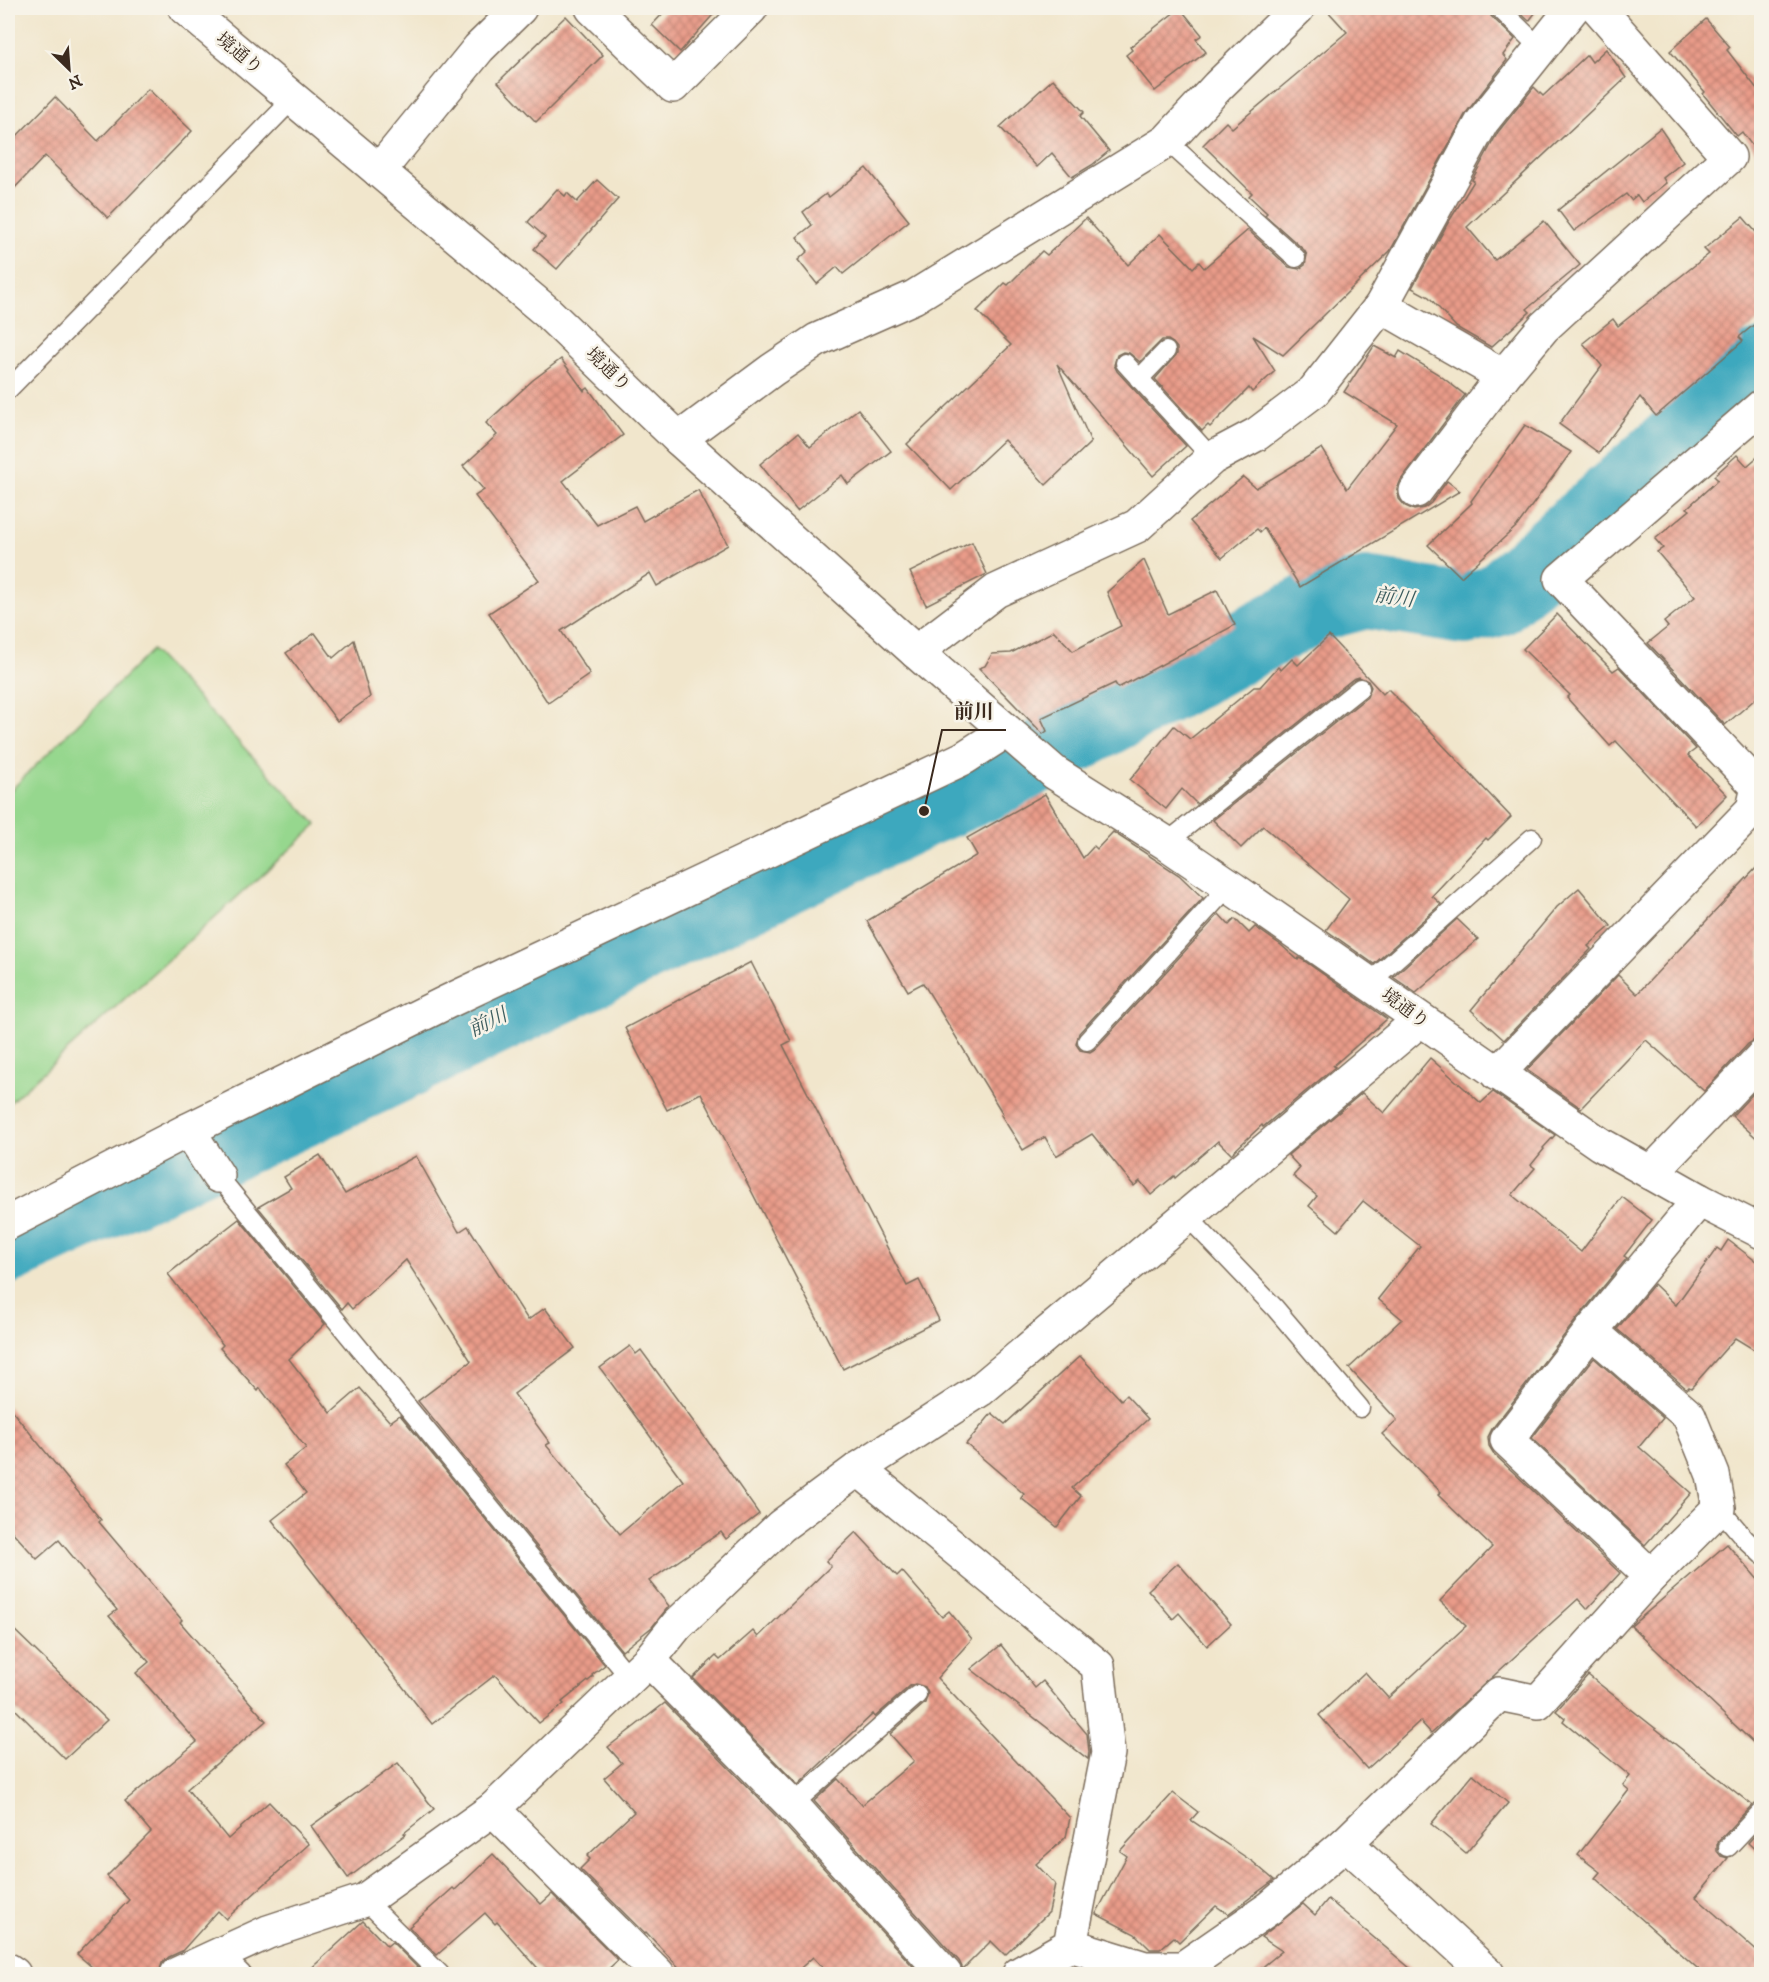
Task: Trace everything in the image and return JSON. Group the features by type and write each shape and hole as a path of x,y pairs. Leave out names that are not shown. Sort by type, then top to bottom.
{"street":[{"name":"境通り","path":"185,8 547,312 679,439 916,652 1056,773 1166,843 1600,1144 1761,1232"},
{"path":"379,171 479,48 520,8"},
{"path":"591,8 673,86 751,8"},
{"path":"679,439 772,370 817,340 914,297 1167,141 1218,86 1298,8"},
{"path":"916,652 996,591 1137,526 1212,458 1257,434 1314,391 1381,306 1482,122 1573,8"},
{"path":"1416,491 1503,376 1544,327 1729,157 1598,8"},
{"path":"1381,306 1503,376"},
{"path":"1497,1074 1758,800 1561,579 1761,406"},
{"path":"8,1223 447,1002 964,758 1014,737"},
{"path":"177,1974 232,1964 268,1932 365,1900 493,1809 639,1669 677,1625 781,1526 858,1469 980,1390 1420,1020"},
{"path":"1652,1173 1761,1057"},
{"path":"189,1131 218,1176"},
{"path":"1651,1576 1507,1440 1591,1331 1699,1200"},
{"path":"1019,1974 1070,1945 1148,1971 1183,1968 1271,1907 1347,1843 1499,1694 1538,1702 1651,1576 1719,1508 1713,1475 1689,1416 1591,1331"},
{"path":"858,1469 1098,1666 1108,1753 1070,1945"},
{"path":"639,1669 792,1805 945,1974"},
{"path":"493,1809 658,1974"},
{"path":"1347,1843 1488,1974"},
{"path":"8,1970 14,1974"}],"lane":[{"path":"1499,8 1540,48"},
{"path":"8,390 293,99"},
{"path":"1167,141 1296,258"},
{"path":"1139,379 1166,351"},
{"path":"1125,363 1212,458"},
{"path":"1166,843 1360,688"},
{"path":"1368,983 1532,838"},
{"path":"1087,1041 1229,886"},
{"path":"218,1176 639,1669"},
{"path":"1186,1215 1275,1308 1360,1408"},
{"path":"1719,1508 1761,1555"},
{"path":"792,1805 917,1695"},
{"path":"1728,1847 1761,1811"},
{"path":"365,1900 440,1974"}],"green space":[{"path":"152,650 317,825 8,1104 8,793"}],"building":[{"path":"668,8 719,8 680,52 652,25"},
{"path":"1180,8 1202,35 1196,39 1206,52 1155,91 1126,55 1132,50 1130,47"},
{"path":"1325,8 1488,8 1491,16 1515,39 1503,55 1507,60 1466,113 1390,251 1283,355 1253,336 1275,371 1252,392 1249,388 1210,427 1208,425 1202,431 1155,379 1177,354 1177,348 1173,343 1162,340 1140,362 1129,353 1123,352 1117,355 1114,365 1117,371 1186,446 1153,476 1057,364 1091,442 1046,485 1004,440 951,490 907,444 1011,345 977,311 1005,283 1008,285 1042,251 1047,255 1086,218 1128,265 1160,234 1193,268 1199,262 1204,268 1248,230 1289,267 1299,269 1305,265 1307,255 1304,250 1265,215 1267,213 1249,196 1252,193 1203,145 1226,122 1232,128 1347,32"},
{"path":"1515,8 1539,8 1529,21"},
{"path":"566,16 603,55 536,122 498,82"},
{"path":"1706,19 1730,47 1727,50 1761,94 1761,158 1742,132 1737,136 1703,94 1705,92 1670,51"},
{"path":"1606,49 1626,78 1467,227 1495,260 1544,221 1580,265 1527,309 1530,312 1491,347 1456,327 1429,297 1412,288 1474,181 1472,180 1498,132 1534,87 1543,96 1587,55 1592,62"},
{"path":"1053,79 1084,112 1080,116 1109,151 1072,177 1052,153 1037,167 1000,127"},
{"path":"148,89 192,131 108,218 45,156 8,195 8,145 55,97 98,141"},
{"path":"1660,128 1683,162 1663,178 1666,183 1642,202 1637,195 1631,200 1626,194 1574,231 1558,210"},
{"path":"866,168 909,221 843,274 837,267 817,284 798,260 808,251 797,237 812,225 803,212 826,194 829,197"},
{"path":"597,180 618,199 557,269 534,249 545,237 528,222 557,189 565,196 567,193 577,202"},
{"path":"1743,217 1761,238 1761,319 1739,337 1743,341 1656,416 1640,397 1599,453 1559,424 1602,366 1583,343 1613,319 1618,326 1709,254 1704,249"},
{"path":"1374,346 1396,358 1400,351 1438,374 1465,395 1401,480 1397,489 1399,499 1405,506 1414,510 1424,508 1431,503 1447,481 1460,491 1300,587 1264,528 1260,532 1257,529 1222,558 1190,521 1243,477 1256,488 1322,448 1347,489 1397,424 1344,392"},
{"path":"561,359 584,391 588,388 623,435 563,481 597,525 635,506 643,521 698,490 728,545 657,586 650,573 561,631 590,674 548,703 489,613 539,580 475,496 484,490 463,466 497,435 486,423 533,380"},
{"path":"858,409 891,451 848,484 842,475 797,511 760,464 798,433 810,447"},
{"path":"1525,425 1571,452 1517,526 1461,577 1428,545 1472,503 1471,501"},
{"path":"1761,454 1761,694 1725,725 1648,643 1668,627 1664,622 1695,597 1657,552 1663,548 1655,539 1690,510 1687,508 1718,480 1714,476 1737,455 1747,466"},
{"path":"972,542 987,574 926,605 910,572"},
{"path":"1144,560 1168,614 1217,590 1235,625 1118,688 1115,683 1041,718 1047,731 1043,734 979,668 985,666 992,654 1011,653 1054,631 1073,651 1121,626 1107,592"},
{"path":"1557,614 1613,671 1619,667 1696,749 1688,755 1727,795 1696,826 1616,741 1610,746 1567,698 1570,695 1523,649"},
{"path":"315,633 333,658 354,640 370,697 337,721 286,653"},
{"path":"1329,636 1383,694 1388,689 1511,817 1488,840 1486,838 1432,896 1441,904 1374,964 1326,930 1349,899 1263,826 1241,848 1213,820 1367,697 1371,687 1368,681 1359,677 1353,679 1197,804 1182,789 1166,809 1130,780 1174,726 1190,739 1254,687 1260,687 1278,667 1281,670 1292,659 1298,665"},
{"path":"1045,794 1083,858 1094,846 1097,849 1113,832 1179,875 1203,898 1079,1033 1076,1044 1080,1050 1090,1052 1095,1049 1219,914 1229,925 1235,919 1249,933 1255,927 1298,960 1299,958 1303,960 1387,1019 1333,1066 1335,1067 1263,1127 1262,1125 1231,1154 1218,1141 1175,1178 1174,1176 1151,1195 1140,1181 1134,1186 1092,1134 1056,1156 1045,1137 1023,1150 923,983 908,991 867,921 977,855 967,838"},
{"path":"1761,863 1761,1039 1748,1044 1704,1091 1646,1040 1581,1108 1527,1070 1618,975 1637,994"},
{"path":"1579,888 1611,926 1588,946 1591,949 1504,1040 1471,1010 1557,907"},
{"path":"1457,919 1478,939 1416,993 1393,977"},
{"path":"751,962 791,1041 783,1045 907,1286 919,1280 939,1320 843,1369 701,1093 667,1110 625,1028"},
{"path":"1430,1058 1481,1103 1493,1092 1555,1135 1531,1165 1535,1168 1512,1195 1581,1252 1622,1197 1652,1220 1624,1256 1627,1258 1576,1320 1488,1437 1489,1446 1494,1454 1620,1573 1587,1609 1578,1599 1431,1733 1420,1721 1367,1769 1319,1715 1365,1672 1388,1698 1466,1626 1440,1601 1492,1547 1438,1495 1441,1492 1382,1434 1397,1420 1349,1368 1402,1319 1378,1299 1420,1246 1363,1201 1338,1231 1309,1206 1317,1196 1293,1176 1300,1168 1288,1155 1362,1093 1384,1113"},
{"path":"1761,1085 1761,1142 1732,1116"},
{"path":"320,1155 345,1194 416,1156 459,1232 468,1226 528,1320 545,1308 575,1348 514,1394 550,1443 546,1445 620,1534 683,1481 600,1368 630,1346 636,1354 641,1350 759,1514 726,1539 721,1532 649,1581 669,1606 652,1627 622,1651 418,1401 471,1361 406,1260 352,1309 347,1303 342,1309 258,1207 291,1188 284,1177"},
{"path":"239,1219 325,1324 289,1359 331,1413 360,1388 390,1422 400,1415 605,1665 562,1702 564,1704 539,1723 495,1675 432,1724 272,1520 306,1493 284,1465 306,1448 260,1388 258,1391 220,1348 223,1345 168,1274"},
{"path":"1728,1240 1761,1265 1761,1354 1735,1338 1691,1388 1687,1389 1617,1329 1654,1284 1676,1305 1717,1248 1721,1251"},
{"path":"1080,1356 1121,1400 1126,1395 1148,1419 1072,1488 1081,1496 1057,1527 1021,1498 1024,1494 966,1444 992,1413 1005,1424"},
{"path":"1594,1358 1663,1418 1639,1447 1691,1493 1645,1545 1532,1438"},
{"path":"8,1406 101,1520 99,1522 182,1620 180,1622 266,1721 187,1789 228,1839 269,1802 309,1844 226,1919 218,1911 182,1951 162,1963 159,1974 100,1974 77,1954 129,1900 107,1876 151,1832 125,1801 197,1742 136,1673 149,1662 109,1616 117,1610 59,1540 37,1559 8,1527"},
{"path":"856,1532 897,1576 902,1571 942,1617 949,1611 972,1639 937,1678 1070,1818 1066,1837 1036,1864 1055,1884 1049,1912 1005,1955 991,1941 963,1969 959,1961 814,1801 838,1779 862,1805 914,1761 890,1734 925,1703 928,1693 925,1687 915,1684 910,1686 875,1717 873,1714 798,1785 693,1678 716,1656 720,1660 753,1631 758,1637 831,1566 826,1561"},
{"path":"1727,1544 1761,1583 1761,1750 1631,1626"},
{"path":"1178,1563 1231,1624 1207,1646 1179,1613 1173,1619 1148,1590"},
{"path":"8,1624 107,1720 65,1759 8,1702"},
{"path":"1001,1645 1035,1688 1043,1681 1087,1734 1088,1759 971,1669"},
{"path":"1588,1675 1752,1805 1719,1840 1717,1851 1721,1856 1728,1858 1696,1897 1761,1955 1761,1974 1704,1974 1595,1878 1600,1872 1578,1855 1629,1790 1623,1785 1630,1776 1563,1721 1565,1718 1556,1711"},
{"path":"665,1703 778,1818 920,1974 828,1974 813,1957 794,1974 685,1974 646,1932 645,1934 580,1869 590,1859 587,1856 634,1812 604,1778 622,1763 608,1747"},
{"path":"398,1763 434,1809 404,1833 406,1834 348,1878 311,1826"},
{"path":"1473,1774 1508,1803 1466,1853 1431,1824"},
{"path":"1173,1793 1198,1812 1191,1820 1253,1862 1274,1880 1228,1914 1216,1906 1179,1942 1174,1937 1160,1949 1150,1949 1135,1934 1096,1914 1127,1856 1120,1851"},
{"path":"1761,1828 1761,1855 1748,1843"},
{"path":"493,1854 541,1904 552,1894 618,1960 603,1974 543,1974 497,1922 495,1924 485,1913 437,1955 409,1927 453,1888 455,1890"},
{"path":"1328,1899 1417,1974 1254,1974 1282,1951 1261,1937 1303,1904 1315,1915"},
{"path":"363,1921 387,1946 392,1942 420,1970 415,1974 305,1974"}],"waterway":[{"name":"前川","path":"8,1248 374,1078 924,811 986,785 1316,606 1366,593 1464,609 1496,601 1762,365"}],"place":[{"name":"前川","path":"924,811"}]}
